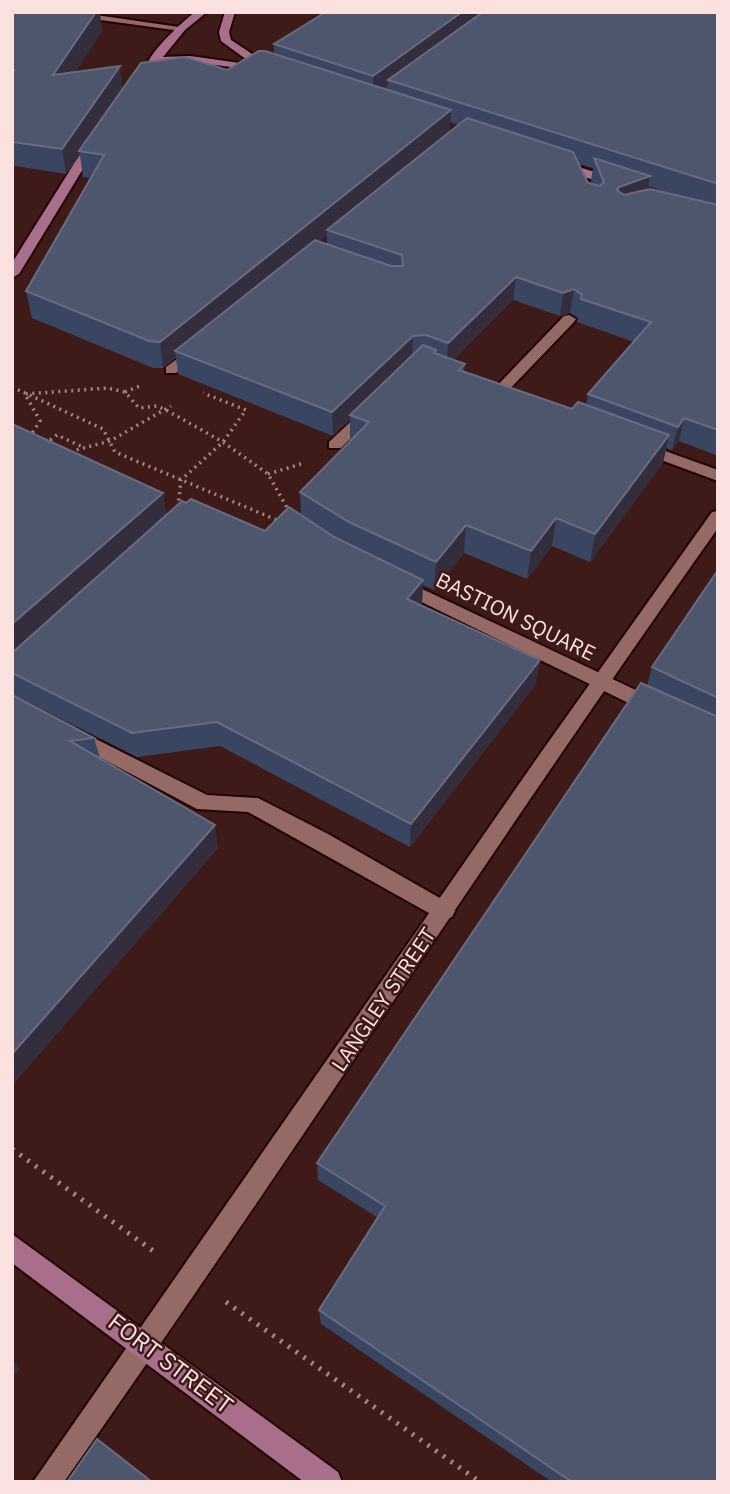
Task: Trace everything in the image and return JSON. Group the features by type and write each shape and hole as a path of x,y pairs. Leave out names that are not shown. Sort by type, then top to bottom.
{"main road":[{"path":"142,77 181,28 202,12"},
{"path":"154,61 190,59 269,70 226,41 224,32 230,12"},
{"path":"12,274 104,127"},
{"path":"540,158 629,187"},
{"name":"FORT STREET","path":"12,1247 148,1345 328,1482"}],"street":[{"path":"47,12 181,28"},
{"path":"578,171 586,189"},
{"path":"497,394 569,319"},
{"path":"172,370 215,334"},
{"path":"335,445 382,400"},
{"path":"627,442 718,476"},
{"name":"LANGLEY STREET","path":"47,1482 148,1345 598,681 718,516"},
{"name":"BASTION SQUARE","path":"385,577 670,714"},
{"path":"60,728 204,803 251,804 321,840 443,911"}],"path":[{"path":"12,387 103,429 115,452 287,524"},
{"path":"25,394 108,388 125,392 139,408 157,407 166,410 223,443 268,474 293,517"},
{"path":"178,508 181,480 223,443 246,410 192,388"},
{"path":"25,394 40,421 24,442 32,446"},
{"path":"83,459 72,454 110,441 166,410"},
{"path":"38,449 57,435 85,448"},
{"path":"12,1149 108,1219"},
{"path":"258,1325 480,1482"}],"building":[{"path":"12,12 96,12 53,75 120,66 62,149 12,142 12,73 15,70 12,71"},
{"path":"326,12 462,12 373,76 274,44"},
{"path":"483,12 718,12 718,184 388,80"},
{"path":"259,51 451,110 160,342 149,341 26,291 104,155 79,151 141,63 185,57 227,70"},
{"path":"467,118 573,152 588,183 600,186 604,182 594,158 650,176 619,187 617,190 624,195 650,189 718,205 718,430 684,418 678,427 588,394 651,322 581,299 582,295 574,289 563,293 516,277 448,343 426,335 413,336 332,412 175,351 315,240 391,266 403,266 402,255 327,230"},
{"path":"423,345 436,350 434,353 465,364 459,370 572,409 578,402 669,435 595,534 556,518 531,551 466,525 436,562 349,522 300,492 369,422 350,415"},
{"path":"12,424 163,493 12,624"},
{"path":"191,499 265,531 289,507 334,537 423,580 407,599 540,660 411,824 217,722 132,733 12,673 12,653 182,501 186,503"},
{"path":"718,570 718,698 652,667"},
{"path":"641,683 718,717 718,1482 572,1482 319,1310 385,1206 317,1163"},
{"path":"12,695 94,738 70,741 215,825 12,1054"},
{"path":"97,1439 152,1482 67,1482"}]}
